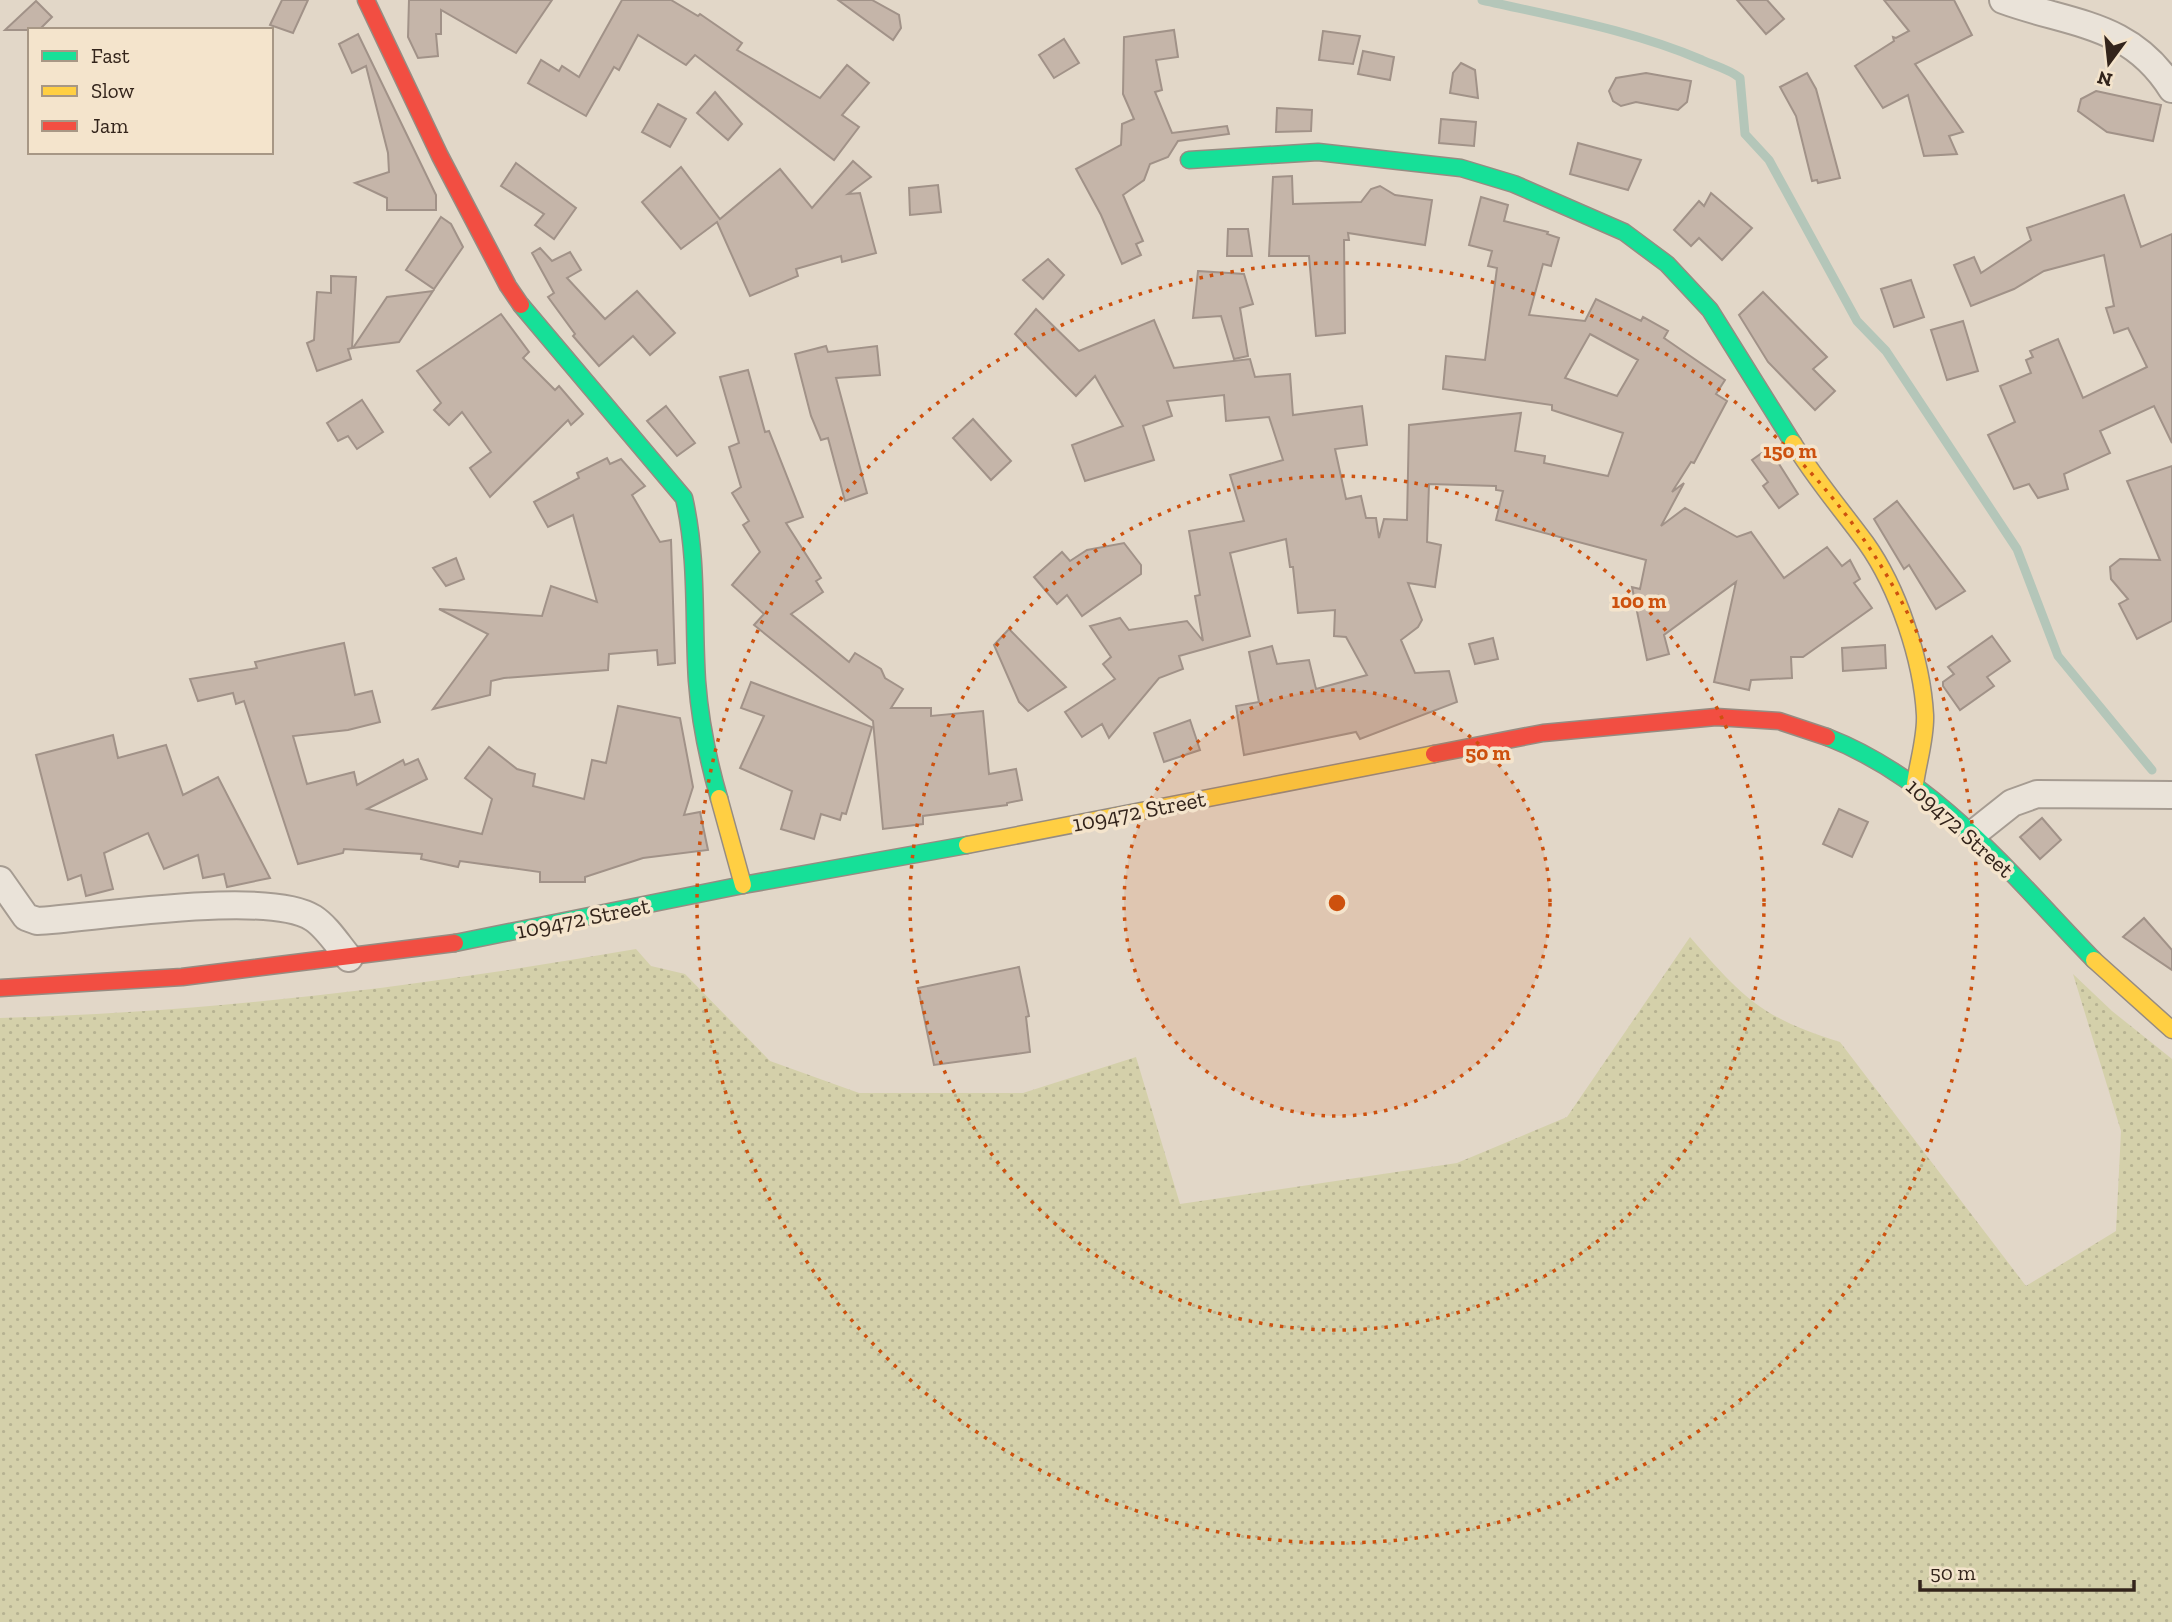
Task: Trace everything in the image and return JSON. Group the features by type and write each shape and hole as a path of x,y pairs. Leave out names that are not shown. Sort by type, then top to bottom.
{"street":[{"path":"366,0 440,156 508,286 535,325 684,498 694,537 697,682 707,755 743,885"},
{"path":"2003,0 2114,34 2157,65 2172,89"},
{"path":"1189,160 1318,152 1461,168 1514,184 1624,232 1667,264 1710,310 1816,484 1867,545 1898,605 1919,666 1925,717 1915,784"},
{"name":"109472 Street","path":"0,988 182,977 464,942 743,885 860,866 1543,733 1655,720 1716,717 1779,721 1830,738 1875,759 1915,784 1973,834 2094,960 2172,1030"},
{"path":"1973,834 2011,803 2037,794 2172,795"},
{"path":"0,880 26,917 37,921 125,912 234,906 283,909 315,919 349,958"}],"shaded area":[{"path":"1690,937 1740,991 1756,1003 1791,1024 1840,1042 2026,1286 2116,1231 2121,1131 2073,974 2112,1011 2172,1059 2172,1622 0,1622 0,1018 160,1010 319,995 478,975 636,949 651,966 685,974 770,1061 859,1093 1023,1093 1136,1057 1180,1204 1457,1163 1567,1117"}],"building":[{"path":"282,0 308,0 293,33 270,25"},
{"path":"409,0 552,0 516,53 441,10 441,34 436,34 438,56 418,58 408,37"},
{"path":"622,0 671,0 698,16 700,14 742,43 737,50 820,98 847,65 869,83 842,115 859,127 834,160 695,55 686,65 638,35 619,70 614,67 586,116 528,83 541,60 559,71 562,66 579,77"},
{"path":"838,0 872,0 899,15 901,28 893,40"},
{"path":"1737,0 1767,0 1784,19 1766,34"},
{"path":"1884,0 1954,0 1972,35 1915,64 1963,132 1949,136 1957,154 1924,156 1908,95 1883,108 1855,66 1894,41 1893,37 1909,31"},
{"path":"36,1 52,17 41,28 5,30"},
{"path":"1174,30 1178,57 1156,60 1162,90 1155,92 1172,133 1227,126 1229,134 1178,141 1168,157 1150,164 1144,180 1123,195 1143,241 1136,244 1141,255 1122,264 1101,215 1076,169 1121,145 1122,124 1134,119 1123,94 1124,37"},
{"path":"1323,31 1360,36 1353,64 1319,60"},
{"path":"358,34 436,195 436,210 387,210 387,198 355,183 389,172 388,153 366,66 352,73 339,44"},
{"path":"1064,39 1079,63 1054,78 1039,55"},
{"path":"1363,51 1394,57 1390,80 1358,74"},
{"path":"1461,63 1475,70 1478,98 1450,93 1453,73"},
{"path":"1646,73 1691,81 1687,102 1678,110 1636,102 1621,106 1613,101 1609,91 1616,78"},
{"path":"1807,73 1816,89 1840,178 1818,183 1817,180 1812,181 1796,116 1780,87"},
{"path":"2096,91 2161,105 2153,141 2107,132 2078,111 2081,99"},
{"path":"715,92 742,124 728,140 697,113"},
{"path":"658,104 686,119 670,147 642,132"},
{"path":"1277,108 1312,110 1311,131 1276,132"},
{"path":"1441,119 1476,122 1474,146 1439,143"},
{"path":"1578,143 1641,160 1628,190 1570,174"},
{"path":"853,161 871,177 848,194 860,193 876,253 842,262 841,256 796,269 798,276 750,296 717,222 681,249 642,202 681,167 720,219 780,169 812,208"},
{"path":"516,163 576,208 554,239 535,225 544,214 501,186"},
{"path":"1292,176 1293,204 1361,202 1371,189 1380,186 1395,195 1432,200 1425,245 1348,233 1349,240 1344,240 1345,333 1316,336 1309,256 1269,256 1273,177"},
{"path":"938,185 941,212 910,215 909,188"},
{"path":"1711,193 1752,228 1722,260 1699,238 1691,246 1674,230 1699,201 1704,206"},
{"path":"2124,195 2141,247 2172,234 2172,443 2154,406 2100,431 2110,453 2064,474 2068,489 2038,498 2029,484 2014,489 1988,435 2015,422 2000,386 2031,373 2026,360 2033,357 2030,351 2058,339 2083,398 2147,367 2128,328 2114,333 2106,308 2114,306 2104,255 2044,271 2014,289 1971,306 1954,265 1974,257 1981,273 2031,240 2027,228"},
{"path":"1481,197 1508,205 1504,221 1548,232 1547,234 1559,238 1551,266 1543,264 1529,315 1585,321 1596,299 1641,321 1643,317 1668,331 1664,338 1725,380 1716,394 1727,401 1694,463 1691,462 1672,492 1684,483 1661,526 1685,508 1737,537 1751,532 1784,578 1827,547 1842,566 1850,560 1860,579 1854,583 1872,608 1803,657 1791,657 1792,678 1751,680 1749,690 1714,682 1736,582 1664,635 1669,654 1647,660 1632,587 1640,589 1646,560 1496,520 1503,491 1496,490 1496,486 1429,484 1427,542 1441,545 1435,587 1408,583 1422,620 1418,627 1401,640 1415,673 1449,671 1457,702 1360,739 1356,732 1244,755 1236,706 1259,702 1249,652 1272,646 1277,664 1309,660 1316,689 1367,675 1346,637 1334,636 1335,610 1298,613 1293,567 1290,567 1286,539 1230,553 1250,636 1179,656 1183,669 1159,678 1109,738 1102,724 1082,737 1065,712 1115,679 1103,664 1111,657 1090,626 1120,618 1129,630 1187,621 1203,641 1195,596 1200,595 1189,531 1244,521 1230,475 1283,460 1269,417 1226,421 1224,395 1167,401 1172,416 1143,426 1154,460 1085,481 1072,445 1123,426 1095,376 1076,396 1015,334 1036,309 1079,351 1154,320 1174,368 1250,359 1255,377 1290,374 1293,415 1362,406 1367,445 1335,449 1346,499 1361,496 1366,518 1376,518 1379,538 1384,519 1407,520 1409,425 1521,413 1515,451 1545,456 1544,463 1608,476 1623,433 1552,410 1552,405 1443,389 1446,356 1485,360 1497,268 1488,266 1492,251 1469,245","holes":["1590,334 1638,360 1617,396 1565,378"]},
{"path":"441,217 451,224 463,247 434,289 406,270"},
{"path":"1228,229 1248,229 1252,256 1227,256"},
{"path":"540,248 552,261 570,252 581,270 567,278 605,319 637,291 675,333 650,355 633,336 599,366 573,336 575,334 548,297 554,293 532,253"},
{"path":"1048,259 1064,275 1043,299 1023,280"},
{"path":"1198,271 1244,274 1253,304 1240,308 1248,356 1234,359 1221,316 1193,318"},
{"path":"331,276 356,277 352,348 348,349 351,359 317,371 307,343 314,340 317,292 331,293"},
{"path":"1911,280 1924,317 1894,327 1881,289"},
{"path":"433,291 399,342 353,348 387,297"},
{"path":"1763,292 1827,357 1813,369 1835,391 1815,410 1768,362 1739,315"},
{"path":"501,314 529,352 523,358 555,390 559,386 583,414 571,425 568,420 490,497 470,468 491,452 462,412 449,425 434,410 441,403 417,371"},
{"path":"1963,321 1978,371 1947,380 1931,330"},
{"path":"826,346 828,352 877,346 880,375 836,378 867,493 845,501 828,438 821,440 811,416 795,354"},
{"path":"748,370 765,432 769,431 803,517 786,523 821,578 816,581 823,592 791,614 849,662 855,653 881,669 885,678 903,689 891,708 931,708 931,716 983,711 989,774 1016,769 1022,800 1007,805 923,816 923,824 883,829 873,721 754,625 764,614 732,585 760,552 743,525 749,521 732,493 741,487 729,447 739,443 720,377"},
{"path":"362,400 383,432 357,449 348,436 338,441 327,423"},
{"path":"666,406 695,443 677,456 647,421"},
{"path":"973,419 1011,461 991,480 953,438"},
{"path":"1769,448 1798,494 1779,508 1763,486 1768,482 1752,460"},
{"path":"607,458 610,464 621,459 645,486 632,495 660,542 671,540 675,663 658,665 657,650 609,654 608,670 504,678 491,681 490,695 433,709 488,634 439,609 542,616 551,586 597,602 573,515 548,527 534,502 579,478 577,473"},
{"path":"2172,466 2172,621 2137,639 2119,604 2128,599 2111,579 2110,567 2120,559 2160,560 2127,481"},
{"path":"1897,501 1965,591 1936,609 1909,565 1904,569 1874,519"},
{"path":"1124,543 1141,565 1141,574 1082,616 1067,595 1057,604 1034,577 1062,552 1070,561 1087,550"},
{"path":"456,558 464,579 446,586 433,568"},
{"path":"1009,629 1066,687 1028,711 1019,702 994,645"},
{"path":"1992,636 2010,661 1987,677 1994,686 1960,710 1943,686 1943,682 1954,674 1948,667"},
{"path":"1493,638 1498,659 1475,664 1469,644"},
{"path":"344,643 355,695 372,691 380,722 348,730 293,736 307,784 354,772 357,785 403,760 405,765 418,759 427,779 367,809 482,834 492,799 465,778 489,747 517,769 535,774 533,786 584,799 592,760 606,763 618,706 680,718 693,787 684,815 700,812 708,850 643,858 585,877 585,882 540,882 540,872 460,861 458,867 421,859 422,854 344,849 343,853 298,864 244,701 236,704 233,693 198,701 190,679 257,668 255,662"},
{"path":"1885,645 1886,668 1843,671 1842,648"},
{"path":"751,682 872,727 846,814 842,813 840,820 821,814 814,839 781,829 792,791 740,768 764,716 741,708"},
{"path":"1190,720 1200,750 1164,762 1154,733"},
{"path":"113,735 118,758 166,745 183,795 218,777 270,878 227,887 224,874 203,878 198,855 164,869 148,833 104,853 113,889 86,896 81,875 68,880 36,755"},
{"path":"1839,809 1868,822 1852,857 1823,844"},
{"path":"2042,818 2061,840 2040,859 2020,837"},
{"path":"2144,918 2172,950 2172,970 2123,937"},
{"path":"1019,967 1029,1016 1026,1017 1030,1052 934,1065 918,988"}],"waterway":[{"path":"1482,0 1648,40 1722,68 1740,78 1745,134 1769,160 1857,321 1886,351 2017,549 2058,656 2152,770"}],"traffic: fast":[{"path":"1189,160 1318,152 1461,168 1514,184 1624,232 1667,264 1710,310 1793,443"},
{"path":"521,305 684,498 693,566 698,696 719,798"},
{"path":"1827,737 1904,778 1939,805 2003,864 2094,960"},
{"path":"455,943 743,885 967,845"}],"traffic: slow":[{"path":"1793,443 1878,561 1906,625 1919,671 1925,715 1915,784"},
{"path":"967,845 1434,754"},
{"path":"719,798 743,885"},
{"path":"2094,960 2172,1030"}],"traffic: jam":[{"path":"366,0 440,156 508,286 521,305"},
{"path":"1434,754 1543,733 1716,717 1779,721 1827,737"},
{"path":"0,988 182,977 455,943"}]}
